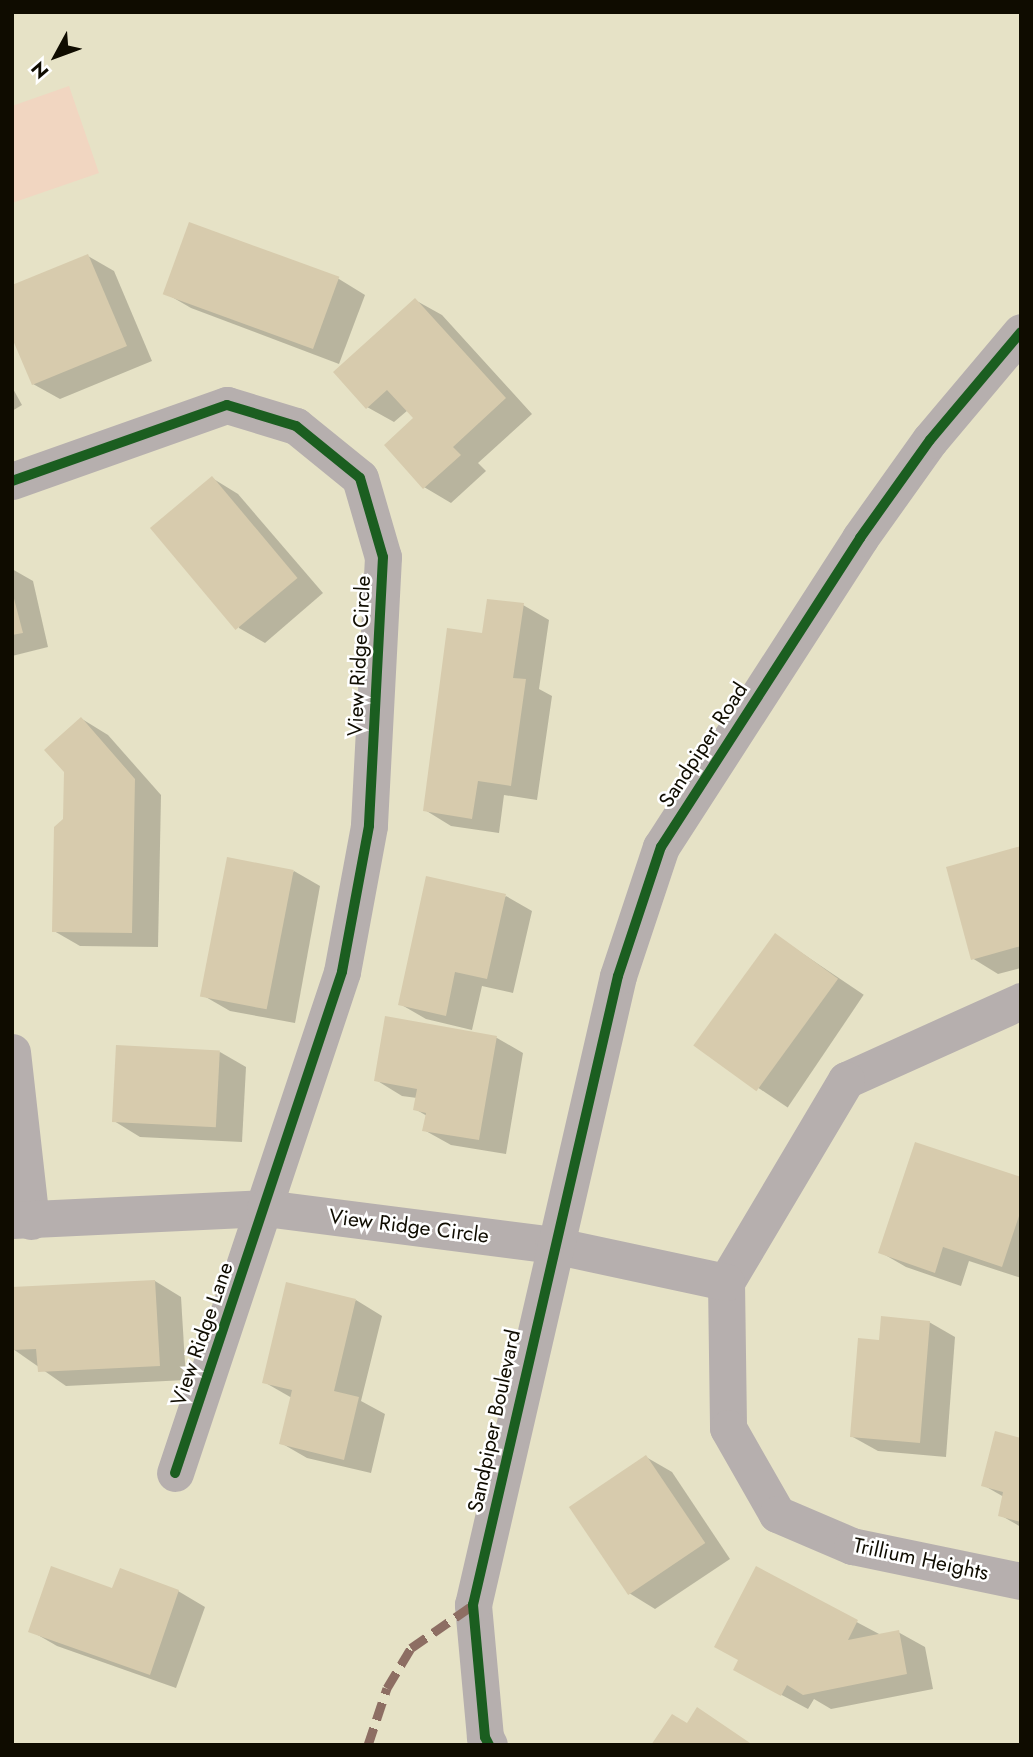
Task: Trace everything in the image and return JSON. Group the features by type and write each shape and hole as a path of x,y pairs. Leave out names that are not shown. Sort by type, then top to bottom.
{"street":[{"name":"Sandpiper Road","path":"553,1245 618,976 661,847 860,538 930,439 1021,332"},
{"name":"View Ridge Circle","path":"12,481 227,405 296,426 360,478 383,556 369,826 342,972 265,1208"},
{"path":"553,1245 726,1282 846,1080 1021,1001"},
{"path":"12,1052 22,1220"},
{"name":"View Ridge Circle","path":"22,1220 265,1208 553,1245"},
{"name":"View Ridge Lane","path":"175,1473 265,1208"},
{"name":"Sandpiper Boulevard","path":"489,1745 485,1737 473,1605 553,1245"},
{"name":"Trillium Heights","path":"726,1282 727,1428 777,1514 852,1546 1021,1581"}],"shaded area":[{"path":"69,86 99,173 12,203 12,106"}],"building":[{"path":"189,222 339,277 313,349 163,294"},
{"path":"88,254 127,346 32,385 12,338 12,285"},
{"path":"415,298 506,398 453,447 461,455 423,489 384,445 413,418 387,390 366,409 333,372"},
{"path":"212,476 297,578 235,630 150,528"},
{"path":"12,591 23,633 12,635"},
{"path":"487,599 524,603 513,678 526,679 511,786 478,781 472,819 423,811 447,628 482,633"},
{"path":"81,717 135,779 132,933 52,932 54,827 63,819 64,772 44,750"},
{"path":"1021,846 1021,946 971,960 946,867"},
{"path":"227,857 294,870 267,1009 200,996"},
{"path":"426,876 506,894 487,979 455,972 446,1016 398,1005"},
{"path":"775,933 838,979 756,1091 693,1045"},
{"path":"385,1016 497,1036 479,1140 422,1131 426,1113 413,1110 417,1089 374,1081"},
{"path":"116,1045 220,1050 216,1127 112,1122"},
{"path":"915,1142 1021,1177 1021,1210 1002,1267 943,1247 935,1273 878,1253"},
{"path":"155,1280 160,1366 38,1372 36,1349 12,1350 12,1287"},
{"path":"286,1282 356,1299 334,1391 359,1397 344,1460 279,1444 292,1390 262,1383"},
{"path":"881,1316 930,1321 920,1443 850,1437 858,1338 879,1340"},
{"path":"995,1431 1021,1438 1021,1522 998,1516 1003,1492 981,1486"},
{"path":"646,1455 705,1543 628,1595 569,1507"},
{"path":"51,1566 112,1588 120,1568 179,1590 150,1675 28,1632"},
{"path":"756,1566 858,1620 848,1640 899,1630 907,1674 803,1695 787,1685 781,1696 733,1670 738,1660 714,1647"},
{"path":"697,1707 753,1745 651,1745 672,1714 687,1723"}],"marked path":[{"path":"368,1745 387,1688 411,1648 473,1605"}],"cycle path":[{"path":"489,1745 485,1737 473,1605 618,976 661,847 860,538 930,440 1021,332"},
{"path":"12,481 227,405 296,426 360,478 383,557 369,826 342,972 175,1473"}]}
